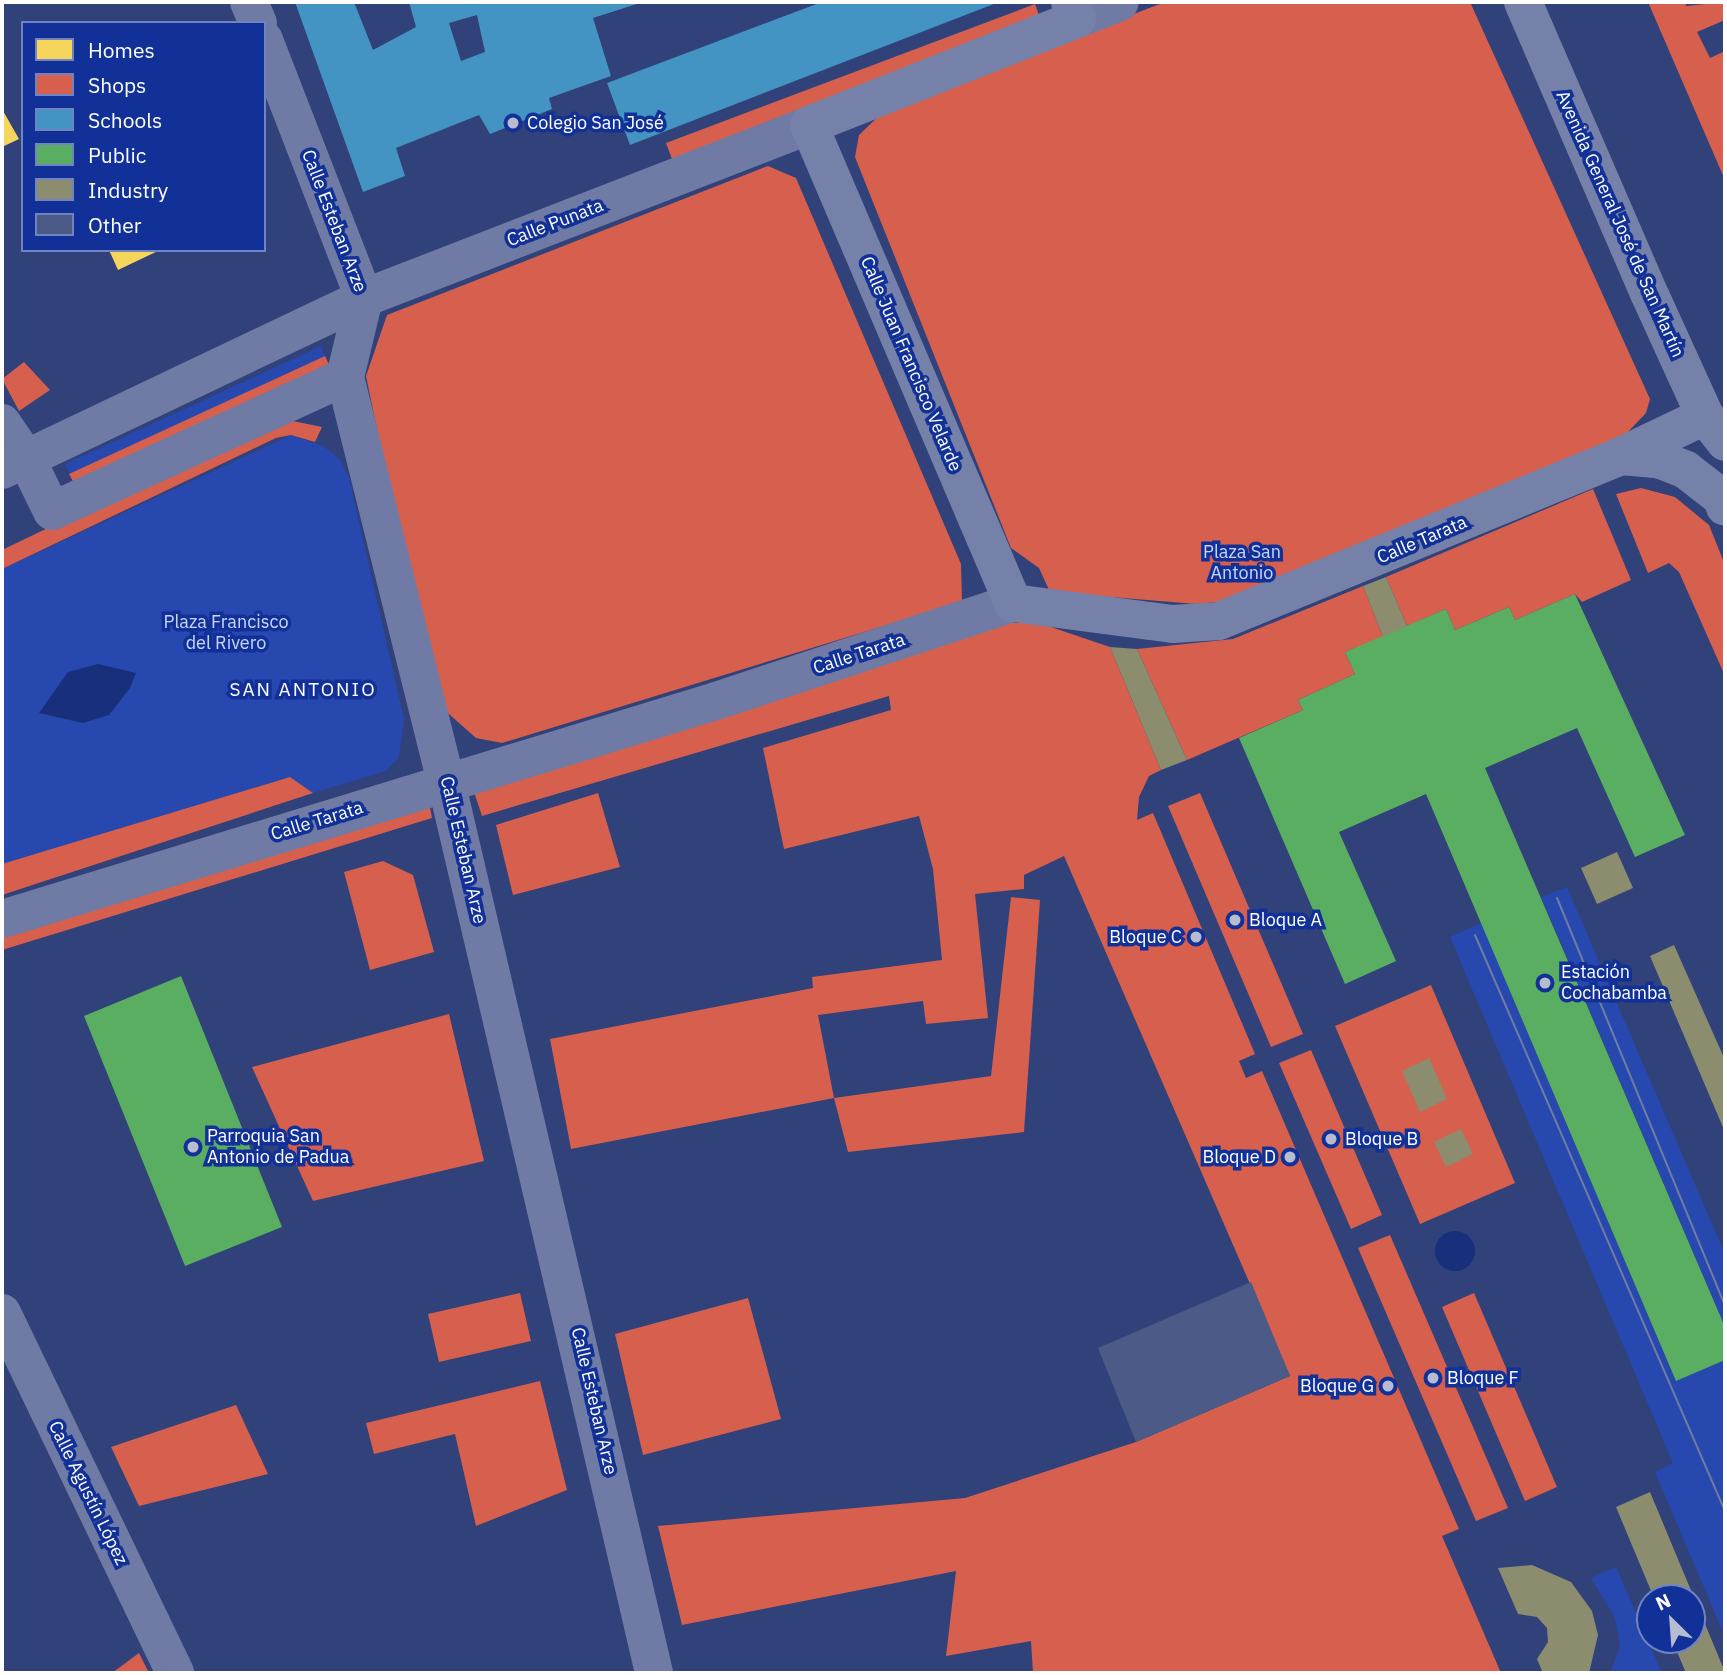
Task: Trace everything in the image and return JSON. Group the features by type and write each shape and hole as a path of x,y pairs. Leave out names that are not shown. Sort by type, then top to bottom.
{"main road":[{"name":"Avenida General José de San Martín","path":"1523,2 1715,429"},
{"name":"Calle Punata","path":"808,125 1073,10"},
{"name":"Calle Juan Francisco Velarde","path":"808,125 1013,603"},
{"name":"Calle Tarata","path":"1013,603 1172,624 1219,621 1621,456 1715,429"},
{"path":"1621,456 1658,459 1686,470 1722,498 1725,507"}],"street":[{"path":"250,2 257,21"},
{"name":"Calle Punata","path":"1073,10 1120,2"},
{"name":"Calle Esteban Arze","path":"266,45 364,298 345,377 446,780 654,1673"},
{"name":"Calle Punata","path":"14,464 364,298 808,125"},
{"path":"2,423 14,464 52,511 345,377"},
{"name":"Calle Tarata","path":"2,919 446,780 716,701 1013,603"},
{"name":"Calle Agustín López","path":"2,1313 175,1673"}],"green space":[{"path":"321,346 325,356 70,474 65,464"},
{"name":"Plaza Francisco del Rivero","path":"291,435 323,446 339,458 349,478 404,719 399,757 386,771 313,793 290,777 2,864 2,569"},
{"path":"1567,887 1725,1254 1725,1327 1541,897"},
{"path":"1481,923 1676,1381 1725,1360 1725,1637 1706,1592 1706,1584 1703,1584 1655,1472 1673,1463 1450,937"},
{"path":"1616,1567 1636,1613 1636,1654 1654,1654 1662,1673 1610,1673 1620,1646 1615,1618 1591,1578"}],"shaded area":[{"path":"98,664 136,673 130,688 109,715 83,723 39,713 68,672"},
{"path":"1455,1231 1469,1237 1475,1251 1469,1265 1455,1271 1441,1265 1435,1251 1441,1237"}],"building: Homes":[{"path":"2,109 19,139 2,147"},
{"path":"110,252 156,252 118,270"}],"building: Shops":[{"path":"1165,2 1470,2 1650,399 1646,413 1623,437 1248,599 1196,604 1050,592 1039,568 1011,548 855,157 859,135 886,109"},
{"path":"1648,2 1685,2 1686,6 1725,2 1725,20 1697,32 1710,58 1725,51 1725,180"},
{"path":"1035,4 1039,15 675,167 666,143"},
{"path":"768,166 796,178 961,564 962,602 502,743 476,738 433,700 366,376 387,315"},
{"path":"325,356 330,367 75,485 69,474"},
{"path":"24,362 50,390 19,411 2,379"},
{"path":"283,419 322,427 315,442 291,435 276,438 2,569 2,550 268,422"},
{"path":"1641,488 1675,497 1709,525 1725,565 1725,676 1679,572 1669,563 1648,573 1616,494"},
{"path":"1593,489 1631,580 1582,602 1575,594 1515,620 1509,607 1455,630 1446,609 1407,626 1386,577"},
{"path":"1363,586 1383,637 1345,652 1355,674 1298,700 1303,710 1187,760 1137,649 1233,639"},
{"path":"1005,623 1039,623 1110,647 1161,770 1149,776 1139,797 1137,820 1153,813 1255,1054 1239,1061 1246,1078 1262,1071 1459,1529 1442,1536 1501,1673 1033,1673 1031,1641 946,1656 956,1571 682,1625 658,1526 965,1498 1136,1442 1290,1376 1064,856 1024,875 1024,889 975,894 988,1018 926,1024 923,1001 818,1015 834,1098 571,1149 550,1039 813,988 812,977 942,960 933,869 919,816 784,849 763,748 891,710 889,696 482,816 474,792"},
{"path":"290,777 313,793 2,895 2,864"},
{"path":"598,793 620,867 513,895 496,825"},
{"name":"Bloque A","path":"1200,793 1303,1034 1271,1047 1168,806"},
{"path":"428,797 432,818 2,950 2,928"},
{"path":"383,861 413,875 434,952 370,970 344,872"},
{"path":"1011,897 1040,900 1024,1132 848,1152 834,1098 991,1076"},
{"path":"1431,985 1515,1183 1420,1224 1335,1026"},
{"path":"449,1014 484,1161 313,1201 252,1067"},
{"name":"Bloque B","path":"1311,1050 1382,1215 1351,1229 1279,1063"},
{"name":"Bloque F","path":"1390,1235 1508,1508 1476,1521 1358,1248"},
{"path":"520,1293 531,1341 439,1362 428,1314"},
{"path":"1474,1293 1557,1487 1525,1501 1442,1307"},
{"path":"748,1298 781,1419 643,1455 615,1334"},
{"path":"540,1381 567,1490 476,1526 455,1434 374,1454 366,1423"},
{"path":"236,1405 268,1474 139,1506 111,1447"},
{"path":"139,1653 149,1673 112,1673"}],"building: Schools":[{"path":"295,2 354,2 373,50 416,27 409,2 643,2 593,18 611,76 549,98 552,109 490,134 479,115 396,148 405,176 363,192","holes":["477,15 485,52 461,61 449,23"]},
{"path":"822,2 999,2 630,145 607,83"}],"building: Public":[{"path":"1575,594 1685,835 1635,857 1577,728 1485,768 1725,1327 1725,1360 1676,1381 1426,794 1339,832 1396,961 1345,984 1239,738 1303,710 1298,700 1355,674 1345,652 1446,609 1455,630 1509,607 1515,620"},
{"name":"Parroquia San Antonio de Padua","path":"181,976 282,1227 185,1266 84,1016"}],"building: Industry":[{"path":"1386,577 1407,626 1383,637 1363,586"},
{"path":"1110,647 1137,649 1187,760 1161,770"},
{"path":"1617,852 1633,888 1597,904 1581,868"},
{"path":"1674,945 1725,1060 1725,1132 1650,956"},
{"path":"1429,1058 1447,1099 1420,1112 1402,1071"},
{"path":"1461,1129 1473,1154 1446,1167 1434,1142"},
{"path":"1650,1492 1688,1584 1648,1584 1616,1507"},
{"path":"1532,1565 1571,1582 1592,1611 1598,1635 1589,1673 1543,1673 1537,1659 1548,1642 1547,1628 1537,1617 1518,1614 1498,1568"},
{"path":"1706,1627 1725,1673 1686,1673 1678,1654 1706,1654"}],"building: Other":[{"path":"1251,1282 1290,1376 1136,1442 1098,1348"}],"tram line":[{"path":"1557,898 1725,1305"},
{"path":"1475,935 1725,1511"}],"place":[{"name":"Colegio San José","path":"513,123"},
{"name":"Bloque A","path":"1235,920"},
{"name":"Bloque C","path":"1196,937"},
{"name":"Estación Cochabamba","path":"1545,983"},
{"name":"Bloque B","path":"1331,1139"},
{"name":"Parroquia San Antonio de Padua","path":"193,1147"},
{"name":"Bloque D","path":"1290,1157"},
{"name":"Bloque F","path":"1433,1378"},
{"name":"Bloque G","path":"1388,1386"}],"district":[{"name":"SAN ANTONIO","path":"303,690"}],"park label":[{"name":"Plaza San Antonio","path":"1242,563"}]}
